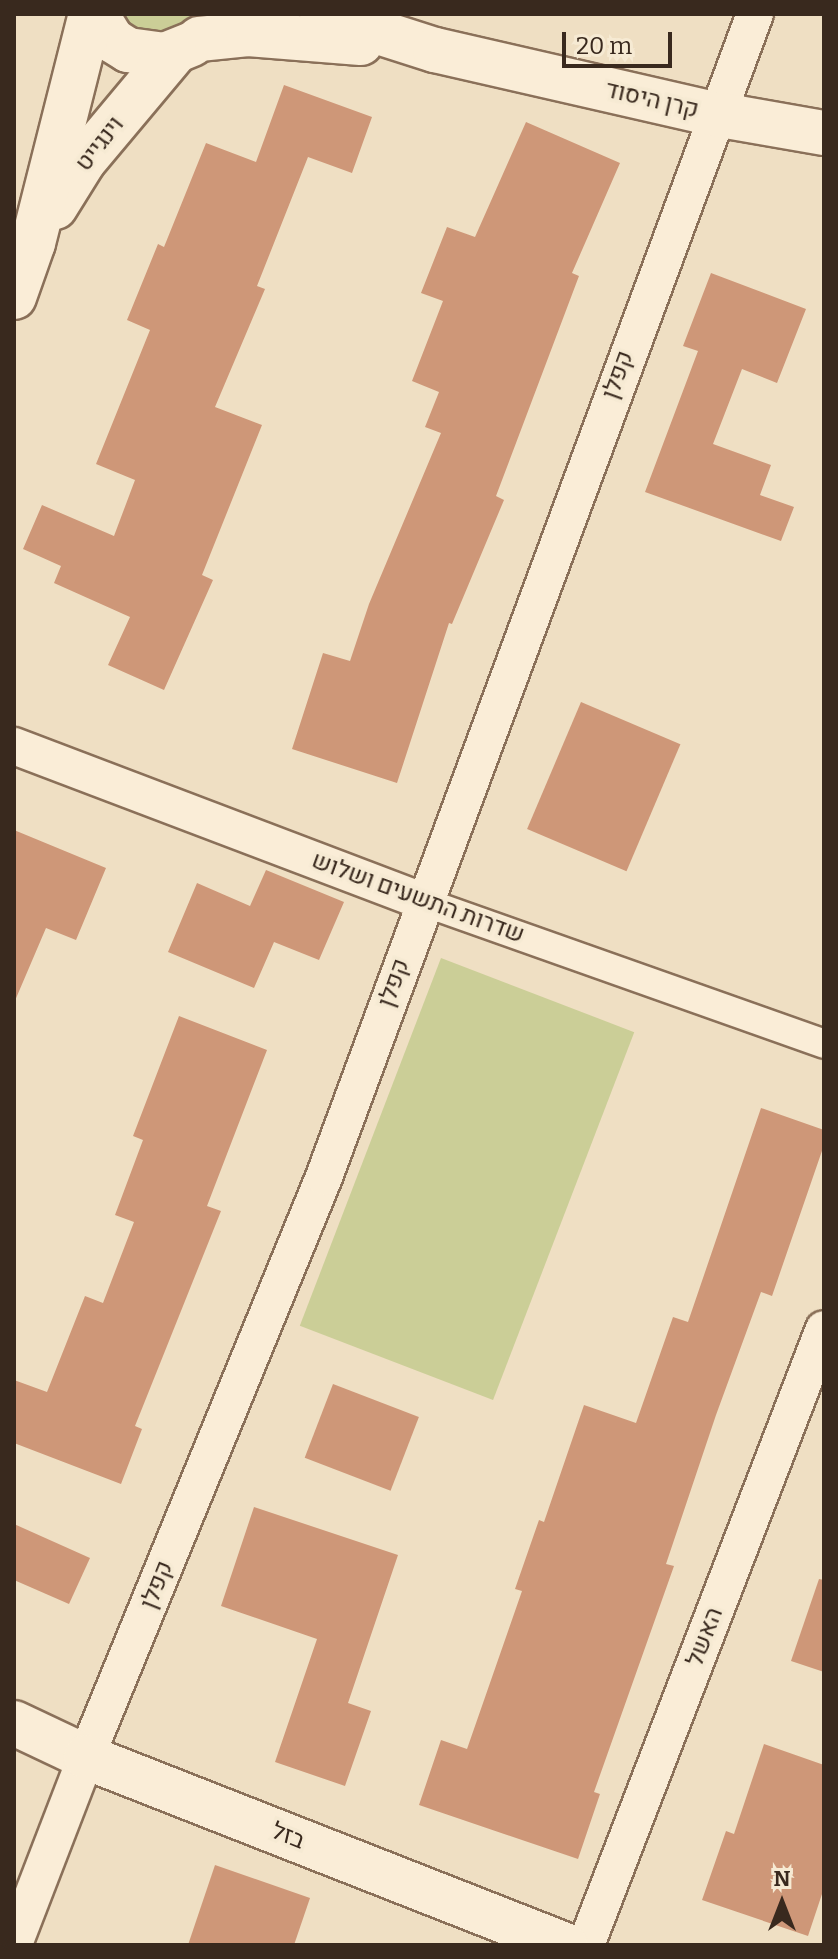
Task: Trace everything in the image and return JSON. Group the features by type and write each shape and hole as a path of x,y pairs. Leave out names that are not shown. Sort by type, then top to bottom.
{"street":[{"name":"קרן היסוד","path":"94,14 112,40 128,50 146,55 196,35 248,34 435,50"},
{"name":"וינגייט","path":"14,297 33,243 94,14"},
{"name":"קרן היסוד","path":"322,14 435,50 715,114 824,133"},
{"name":"קפלן","path":"14,1944 86,1757 324,1177 715,114 755,14"},
{"name":"וינגייט","path":"33,243 83,162 196,35"},
{"name":"שדרות התשעים ושלוש","path":"14,746 424,902 824,1044"},
{"name":"האשל","path":"586,1945 824,1329"},
{"name":"בזל","path":"14,1723 86,1757 565,1945"}],"green space":[{"path":"111,14 193,14 180,31 150,40"},
{"path":"441,958 634,1032 493,1400 300,1326"}],"building":[{"path":"284,85 372,117 352,173 308,157 257,286 265,289 215,407 262,425 202,575 213,580 164,690 108,665 130,617 54,583 61,566 23,549 42,505 114,536 135,480 96,464 150,330 127,320 158,244 164,247 206,143 256,162"},
{"path":"526,122 620,163 572,273 579,276 496,496 504,500 452,624 449,623 397,783 292,749 323,653 350,661 369,604 441,433 425,427 439,392 412,381 443,301 421,293 447,227 475,237"},
{"path":"711,273 806,309 777,383 742,369 713,444 771,465 760,495 794,507 781,541 645,492 698,351 683,346"},
{"path":"581,702 680,744 626,871 527,829"},
{"path":"14,830 106,868 76,940 46,928 14,1003"},
{"path":"266,870 344,902 319,960 274,942 254,988 168,952 197,883 250,906"},
{"path":"179,1016 267,1050 207,1206 221,1211 135,1426 142,1429 121,1484 14,1443 14,1380 47,1392 85,1296 103,1303 134,1222 115,1215 143,1140 133,1136"},
{"path":"761,1108 824,1130 824,1145 772,1296 761,1292 716,1415 666,1564 674,1566 594,1792 600,1794 578,1859 419,1805 441,1740 467,1749 522,1591 515,1589 539,1520 544,1522 584,1405 636,1423 673,1317 688,1322"},
{"path":"333,1384 419,1417 391,1491 305,1458"},
{"path":"254,1507 398,1555 348,1703 371,1711 345,1786 275,1762 317,1639 221,1606"},
{"path":"14,1524 90,1558 69,1604 14,1580"},
{"path":"819,1579 824,1580 824,1672 791,1661"},
{"path":"764,1744 824,1765 824,1888 808,1936 702,1900 726,1831 734,1834"},
{"path":"215,1865 310,1898 294,1945 188,1945"}]}
